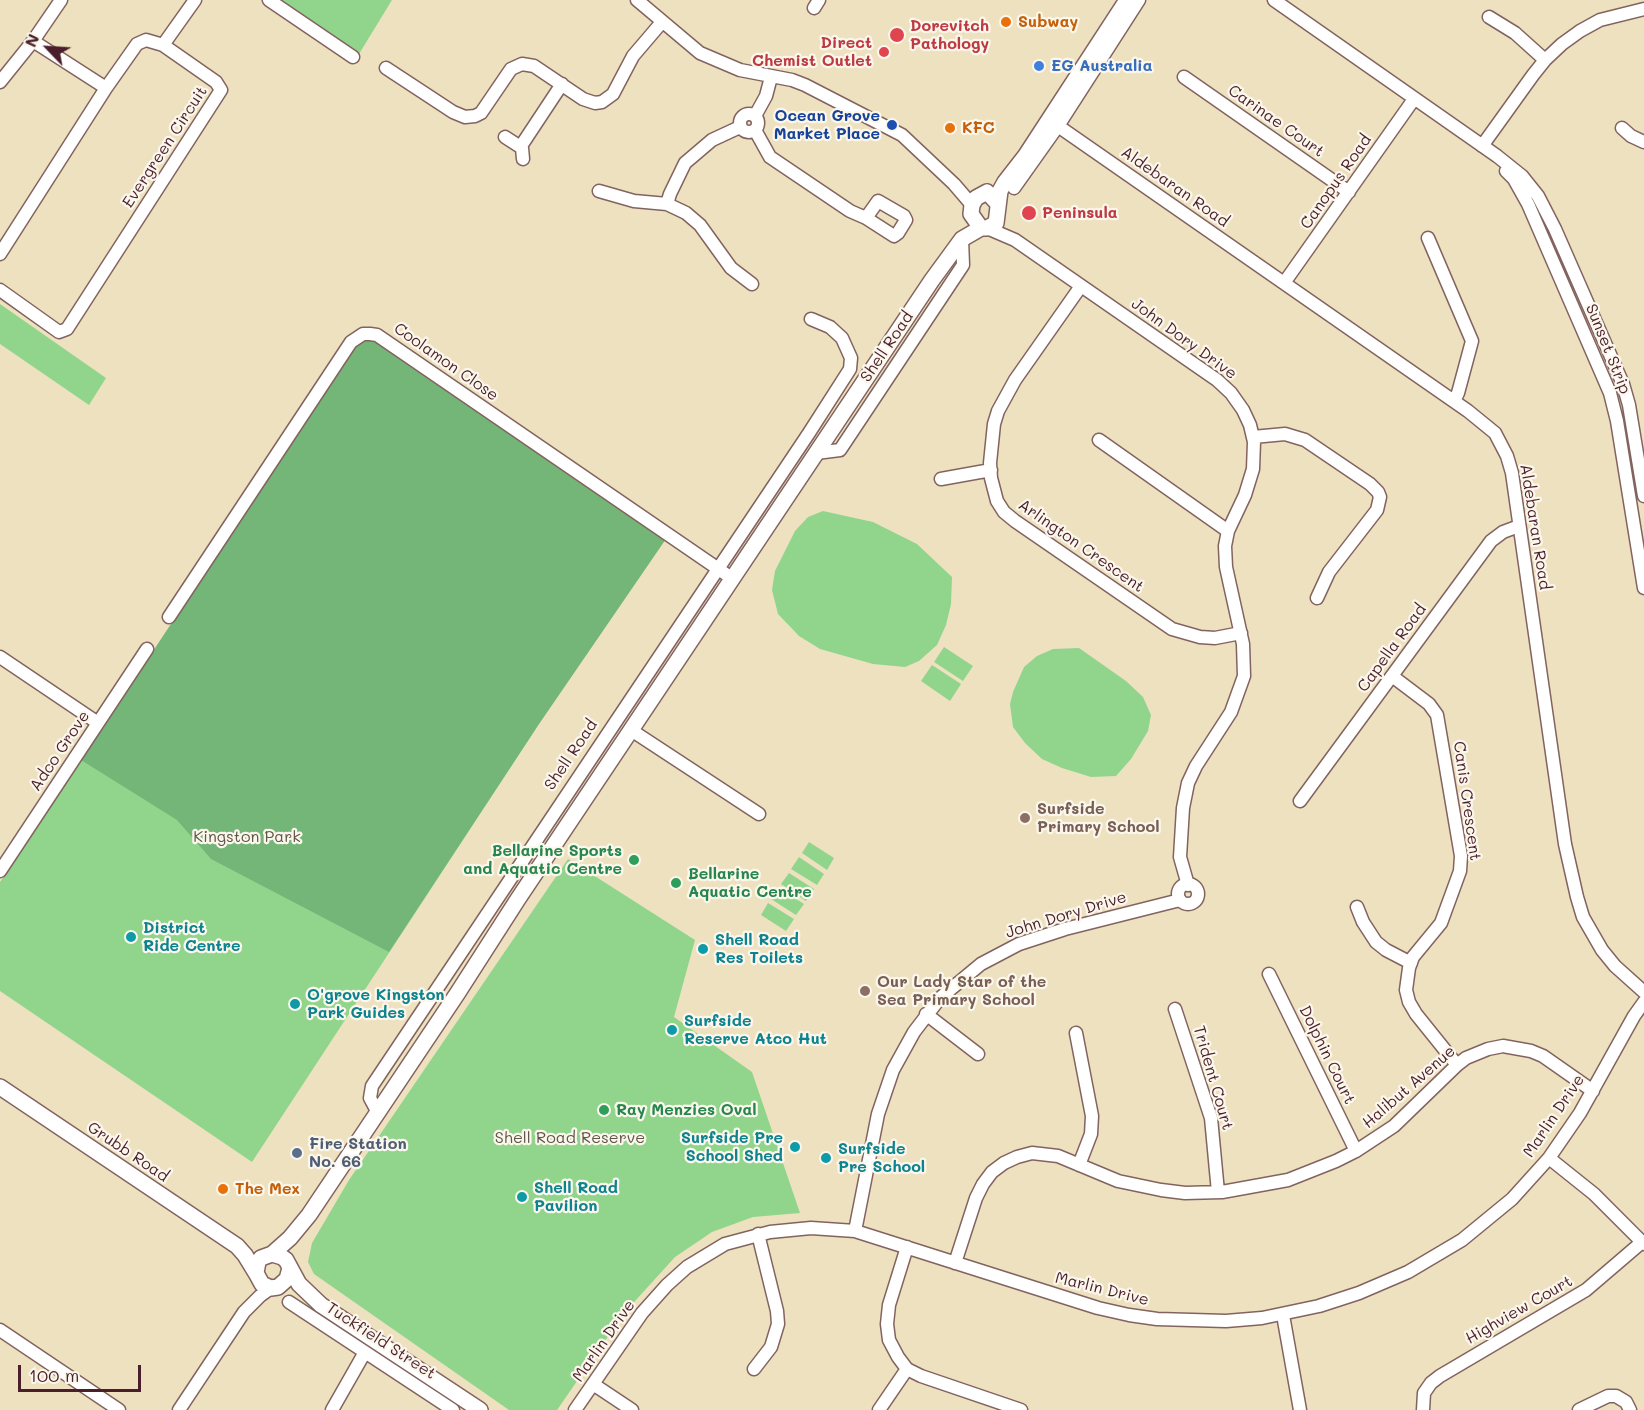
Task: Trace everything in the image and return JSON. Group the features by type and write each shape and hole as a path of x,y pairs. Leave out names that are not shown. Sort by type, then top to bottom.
{"main road":[{"name":"Shell Road","path":"269,1254 290,1238 309,1215 932,280 966,234 996,223 1005,182 1026,155 1116,0"},
{"name":"Shell Road","path":"932,280 952,241 978,201 997,180 1093,43 1127,0"},
{"path":"978,201 998,208"},
{"path":"978,201 984,228"},
{"name":"Grubb Road","path":"0,1087 237,1246 256,1275"},
{"name":"Shell Road","path":"289,1267 309,1215"},
{"name":"Grubb Road","path":"237,1246 269,1254"},
{"path":"269,1254 282,1257 289,1267 287,1279 275,1287 262,1284 256,1275 258,1262 269,1254"},
{"name":"Tuckfield Street","path":"289,1267 299,1284 321,1305 480,1410"},
{"name":"Tuckfield Street","path":"275,1287 321,1305"}],"street":[{"path":"0,82 33,41 61,0"},
{"path":"0,254 106,88 137,44 146,40 163,45 195,0"},
{"path":"269,0 353,57"},
{"path":"637,0 700,53 740,70 792,80 805,85 902,135 954,184 978,201"},
{"path":"1014,188 1058,126 1139,0"},
{"name":"Sunset Strip","path":"1275,0 1482,146 1522,176 1538,196 1555,229 1623,384 1629,405 1644,496"},
{"path":"1482,146 1545,60 1580,31 1600,20 1644,9"},
{"path":"1488,17 1515,33 1545,60"},
{"path":"386,68 453,112 465,117 481,113 506,75 517,65 534,66 589,101 602,102 616,88 633,56 662,22"},
{"path":"33,41 106,88"},
{"name":"Evergreen Circuit","path":"0,290 59,332 67,329 221,90 216,82 163,45"},
{"path":"755,116 766,96 771,76"},
{"name":"Carinae Court","path":"1184,77 1349,192"},
{"path":"523,159 521,146 562,84"},
{"name":"Canopus Road","path":"1284,283 1414,99"},
{"path":"667,204 685,162 712,140 740,128 748,132 754,130 758,122 755,116 744,115 740,119 740,128"},
{"name":"Aldebaran Road","path":"1058,126 1454,401 1495,433 1502,444 1512,473 1565,844 1577,897 1583,917 1602,950 1615,966 1644,993"},
{"path":"1622,128 1631,136 1644,142"},
{"path":"754,130 767,153 774,160 850,211 866,218"},
{"path":"505,137 521,146"},
{"name":"Sunset Strip","path":"1482,146 1514,178 1528,204 1610,393 1617,421 1644,588"},
{"path":"599,191 626,199 667,204 694,219 731,268 752,284"},
{"name":"John Dory Drive","path":"998,208 1015,240"},
{"name":"John Dory Drive","path":"855,1231 885,1090 903,1050 926,1014 940,998 998,953 1019,944 1065,929 1180,900 1179,891 1182,886 1188,885 1180,857 1183,808 1188,783 1196,766 1231,712 1241,688 1244,662 1241,633 1226,567 1225,546 1228,531 1245,495 1253,469 1253,437 1243,410 1231,393 1217,380 1015,240 984,228"},
{"path":"1428,238 1472,341 1454,401"},
{"name":"Shell Road","path":"819,448 840,450 963,265 962,239"},
{"name":"Arlington Crescent","path":"1081,286 1005,395 994,424 991,470 998,501 1010,516 1172,629 1200,637 1215,638 1241,633"},
{"name":"Shell Road","path":"378,1113 369,1098 372,1086 850,369 851,358 842,338 830,327 811,319"},
{"name":"Coolamon Close","path":"169,617 351,342 363,334 377,335 733,579"},
{"path":"809,433 819,448"},
{"path":"1253,437 1286,434 1305,440 1370,484 1380,497 1377,510 1329,572 1317,598"},
{"path":"1100,440 1228,531"},
{"path":"941,479 991,470"},
{"name":"Capella Road","path":"1299,801 1491,542 1503,532 1520,526"},
{"name":"Adco Grove","path":"0,871 147,650"},
{"path":"0,657 98,723"},
{"name":"Canis Crescent","path":"1392,676 1429,704 1437,715 1461,856 1460,871 1441,923 1411,963 1406,990 1409,1002 1416,1014 1457,1065"},
{"path":"632,730 759,814"},
{"path":"1357,907 1363,922 1376,942 1411,963"},
{"name":"Dolphin Court","path":"1269,974 1356,1151"},
{"name":"Marlin Drive","path":"575,1410 642,1313 667,1285 706,1254 725,1244 758,1234 789,1229 855,1231 1077,1301 1129,1315 1186,1321 1226,1321 1283,1315 1359,1293 1426,1262 1462,1240 1504,1206 1549,1158 1580,1113 1644,1002"},
{"name":"Trident Court","path":"1175,1009 1211,1118 1218,1192"},
{"path":"926,1014 978,1054"},
{"path":"1076,1033 1092,1116 1091,1134 1079,1165"},
{"name":"Halibut Avenue","path":"955,1263 976,1198 983,1184 992,1172 1004,1163 1032,1153 1058,1156 1118,1181 1153,1189 1185,1192 1243,1190 1288,1180 1356,1151 1394,1126 1466,1058 1488,1049 1503,1046 1518,1047 1543,1056 1593,1091"},
{"path":"1549,1158 1594,1194 1641,1237"},
{"path":"754,1369 771,1347 778,1324 777,1311 758,1234"},
{"name":"Highview Court","path":"1423,1410 1424,1393 1431,1383 1586,1290 1641,1237"},
{"path":"907,1247 889,1305 887,1324 889,1340 907,1369 1022,1410"},
{"path":"244,1312 256,1275"},
{"path":"179,1410 244,1312 260,1296 275,1287"},
{"name":"Tuckfield Street","path":"289,1302 453,1410"},
{"path":"1283,1315 1300,1410"},
{"path":"0,1330 119,1410"},
{"path":"332,1410 365,1352"},
{"path":"879,1410 907,1369"},
{"path":"593,1384 632,1410"},
{"path":"1579,1410 1608,1396 1616,1396 1626,1402 1630,1410"}],"green space":[{"path":"281,0 392,0 359,54"},
{"path":"0,304 106,378 89,405 0,344"},
{"path":"377,335 668,536 537,727 389,952 211,859 177,820 81,760 237,524 351,342"},
{"path":"823,511 873,522 917,544 952,577 951,604 946,625 937,645 919,661 905,667 873,664 820,649 799,636 778,614 772,590 775,571 795,531 808,517"},
{"path":"944,647 973,666 963,681 934,662"},
{"path":"1079,648 1126,681 1143,697 1151,715 1148,731 1131,759 1116,776 1091,777 1042,759 1025,743 1013,727 1010,704 1024,667 1037,656 1053,649"},
{"path":"932,665 961,684 950,701 921,681"},
{"name":"Kingston Park","path":"537,727 252,1162 0,991 0,882 94,739"},
{"path":"809,842 834,858 827,870 802,853"},
{"path":"799,857 824,874 817,885 791,869"},
{"name":"Shell Road Reserve","path":"568,859 695,940 674,1017 752,1072 800,1213 753,1217 712,1232 675,1257 625,1312 557,1410 509,1410 314,1274 308,1262 312,1243 349,1180"},
{"path":"789,873 814,889 806,901 781,884"},
{"path":"779,888 804,904 796,915 771,899"},
{"path":"768,903 794,919 786,931 761,915"}],"place":[{"name":"Subway","path":"1006,22"},
{"name":"Dorevitch Pathology","path":"897,35"},
{"name":"Direct Chemist Outlet","path":"884,52"},
{"name":"EG Australia","path":"1039,66"},
{"name":"Ocean Grove Market Place","path":"892,125"},
{"name":"KFC","path":"950,128"},
{"name":"Peninsula","path":"1029,213"},
{"name":"Surfside Primary School","path":"1025,818"},
{"name":"Bellarine Sports and Aquatic Centre","path":"634,860"},
{"name":"Bellarine Aquatic Centre","path":"676,883"},
{"name":"District Ride Centre","path":"131,937"},
{"name":"Shell Road Res Toilets","path":"703,949"},
{"name":"Our Lady Star of the Sea Primary School","path":"865,991"},
{"name":"O'grove Kingston Park Guides","path":"295,1004"},
{"name":"Surfside Reserve Atco Hut","path":"672,1030"},
{"name":"Ray Menzies Oval","path":"604,1110"},
{"name":"Surfside Pre School Shed","path":"795,1147"},
{"name":"Fire Station No. 66","path":"297,1153"},
{"name":"Surfside Pre School","path":"826,1158"},
{"name":"The Mex","path":"223,1189"},
{"name":"Shell Road Pavilion","path":"522,1197"}]}
